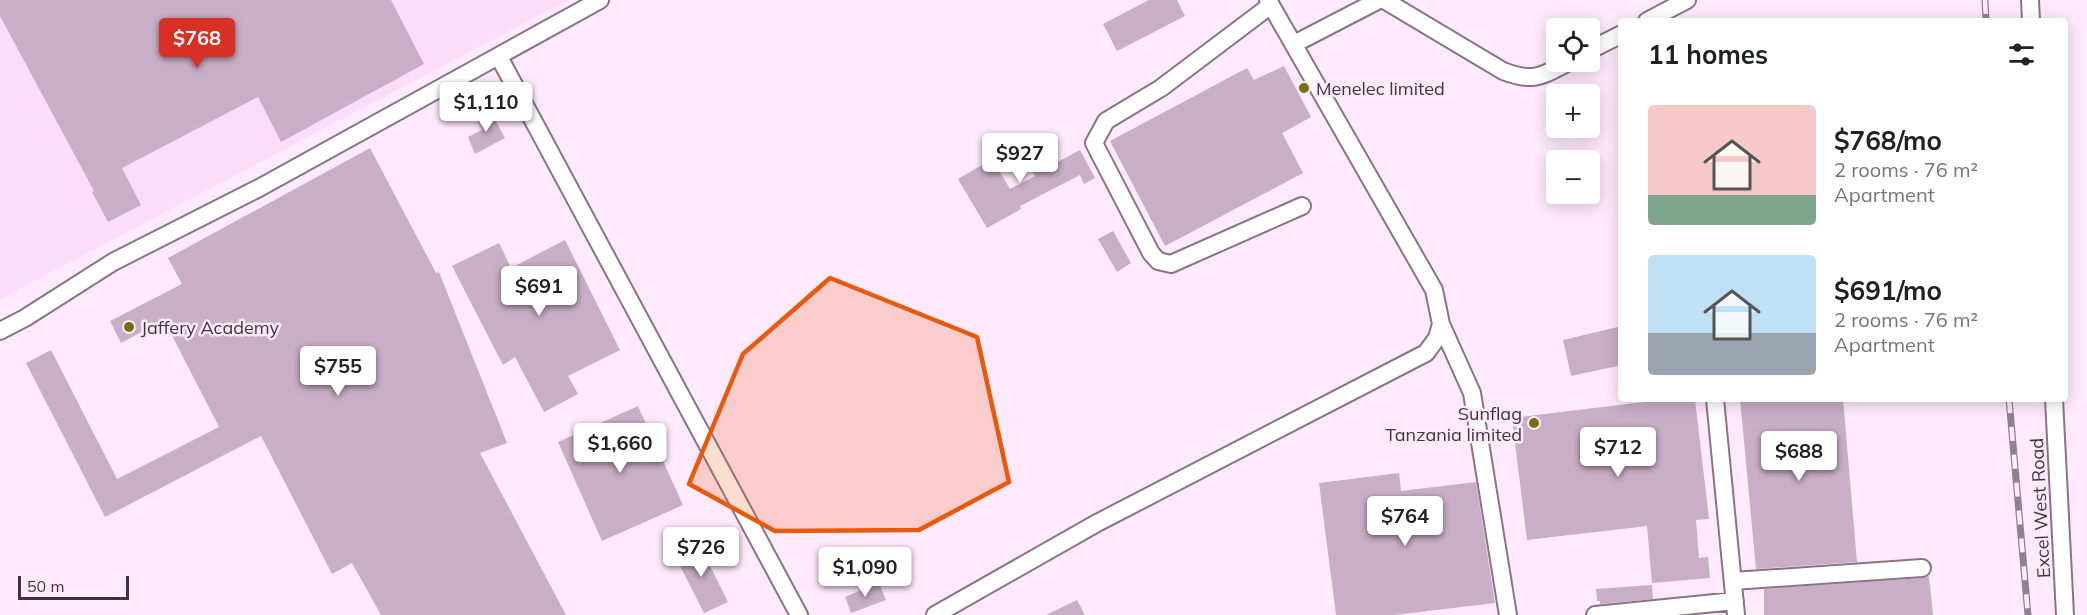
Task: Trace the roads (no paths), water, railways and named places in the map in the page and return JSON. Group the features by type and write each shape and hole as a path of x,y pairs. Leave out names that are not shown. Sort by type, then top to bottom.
{"street":[{"path":"0,331 25,318 113,262 259,188 600,0"},
{"path":"1294,44 1379,0"},
{"path":"1384,0 1503,71 1521,78 1535,79 1549,72"},
{"path":"1653,18 1687,0"},
{"path":"2030,0 2031,18"},
{"path":"1302,206 1171,264 1158,261 1151,253 1094,143 1097,133 1106,121 1178,76 1269,2 1434,290 1441,324 1472,393 1508,615"},
{"path":"1600,45 1618,36"},
{"path":"499,57 799,615"},
{"path":"935,615 1097,523 1426,352 1437,338 1441,324"},
{"path":"1595,615 1735,608 1715,402"},
{"name":"Excel West Road","path":"2054,402 2065,615"},
{"path":"1733,581 1922,568"}],"railway":[{"path":"1985,0 1986,18"},
{"path":"2009,402 2028,615"}],"place":[{"name":"Menelec limited","path":"1304,88"},
{"name":"Jaffery Academy","path":"129,327"},
{"name":"Sunflag Tanzania limited","path":"1534,423"}]}
